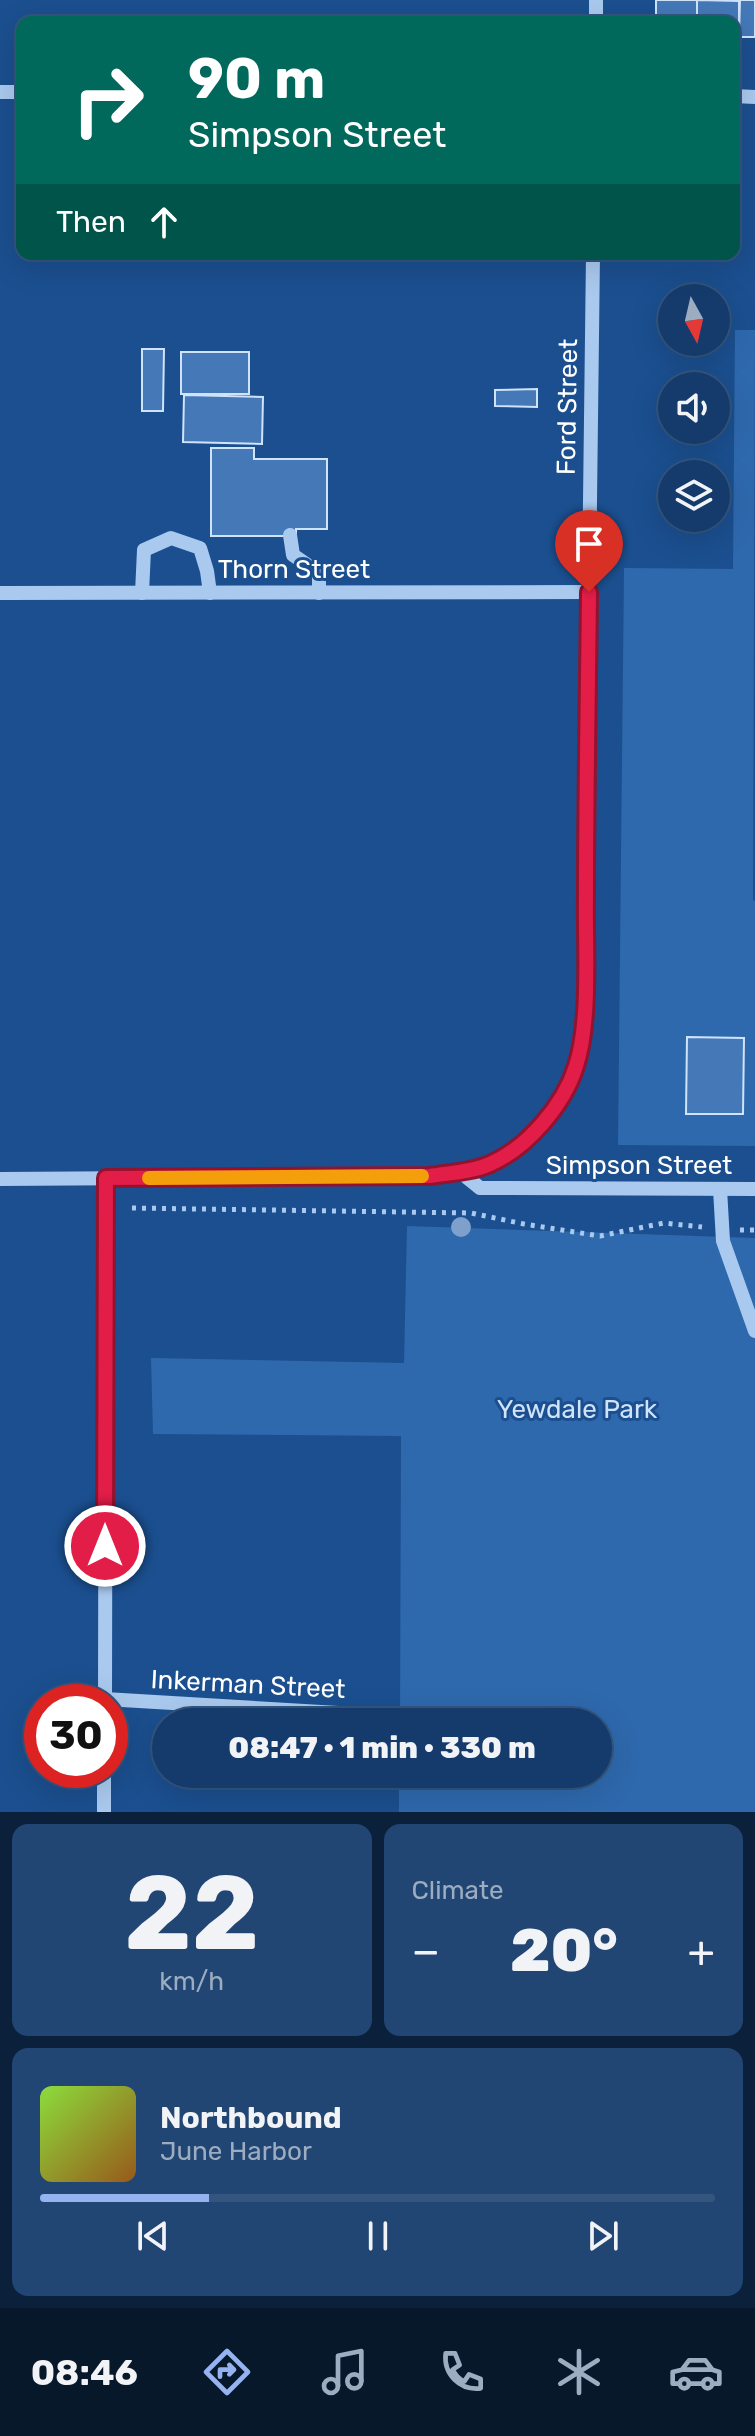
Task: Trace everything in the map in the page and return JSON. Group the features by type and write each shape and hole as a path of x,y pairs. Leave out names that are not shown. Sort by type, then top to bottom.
{"street":[{"name":"Ford Street","path":"459,1171 488,1165 517,1148 561,1097 576,1066 584,996 593,260"},
{"path":"290,535 293,555 319,573 319,593"},
{"path":"142,593 144,550 171,538 200,548 210,593"},
{"name":"Thorn Street","path":"0,593 589,592"},
{"path":"0,1179 430,1176 459,1171"},
{"name":"Simpson Street","path":"459,1171 480,1188 755,1189"},
{"path":"105,1684 106,1178"},
{"path":"720,1189 723,1241 755,1331"},
{"name":"Inkerman Street","path":"128,1701 247,1708"},
{"path":"104,1788 104,1812"}],"path":[{"path":"132,1208 471,1213 600,1236 664,1223 755,1230"}],"green space":[{"path":"735,330 755,330 755,1146 618,1145 624,568 733,569"},
{"name":"Yewdale Park","path":"407,1226 755,1238 755,1812 399,1812 399,1788 612,1788 612,1708 400,1708 401,1436 153,1434 151,1358 404,1363"}],"building":[{"path":"656,0 697,0 697,16 656,16"},
{"path":"697,0 739,1 739,16 697,16"},
{"path":"740,0 755,0 755,37 740,37"},
{"path":"142,349 164,349 163,411 142,411"},
{"path":"181,352 249,352 249,394 181,394"},
{"path":"537,389 537,407 495,406 495,390"},
{"path":"184,395 263,397 262,444 183,442"},
{"path":"211,448 254,448 254,459 327,459 327,529 296,529 296,536 211,536"},
{"path":"687,1037 744,1038 743,1114 686,1114"}],"slow traffic":[{"path":"149,1178 422,1176"}],"route":[{"path":"105,1546 106,1178 430,1176 459,1171 488,1165 517,1148 561,1097 576,1066 582,1033 589,592"}]}
